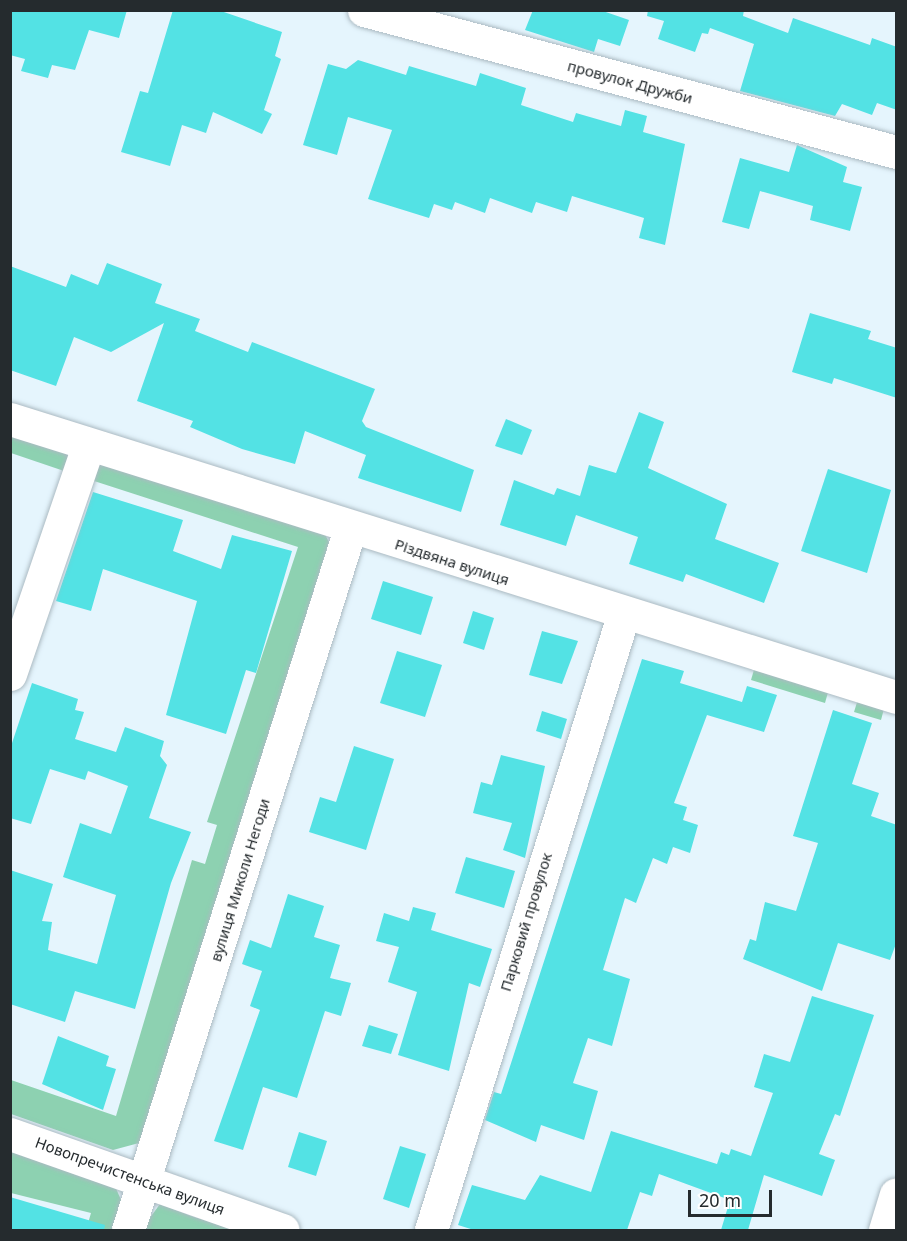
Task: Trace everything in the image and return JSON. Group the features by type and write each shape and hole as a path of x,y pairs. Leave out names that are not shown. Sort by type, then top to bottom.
{"street":[{"name":"провулок Дружби","path":"364,10 897,152"},
{"name":"Різдвяна вулиця","path":"10,419 88,446 623,616 897,697"},
{"path":"10,674 88,446"},
{"name":"вулиця Миколи Негоди","path":"128,1230 350,529"},
{"name":"Парковий провулок","path":"431,1230 623,616"},
{"name":"Новопречистенська вулиця","path":"10,1134 283,1230"},
{"path":"885,1230 897,1195"}],"green space":[{"path":"11,428 71,449 67,472 11,453"},
{"path":"90,461 321,527 329,542 139,1143 113,1150 11,1114 11,1080 116,1116 192,860 205,864 217,825 207,822 298,547 91,480"},
{"path":"756,663 830,685 825,703 751,680"},
{"path":"859,696 885,705 881,720 854,712"},
{"path":"10,1147 114,1184 122,1202 115,1230 86,1230 91,1213 11,1193"},
{"path":"160,1204 191,1216 235,1230 141,1230"}],"building":[{"path":"10,10 127,10 119,38 89,30 75,70 52,65 48,78 21,71 25,59 10,55"},
{"path":"173,10 218,10 282,32 275,56 281,59 264,110 272,114 262,134 213,112 206,133 182,125 170,166 121,152 140,91 148,93"},
{"path":"533,10 600,10 629,20 620,46 598,39 594,52 525,30"},
{"path":"648,10 744,10 743,16 788,33 793,18 870,45 872,38 897,47 897,110 877,103 872,115 842,104 835,116 740,91 754,44 710,28 708,34 702,33 695,52 658,39 664,21 647,16"},
{"path":"358,60 406,75 409,66 476,86 480,73 526,88 521,105 573,122 576,113 621,126 625,110 647,116 643,132 685,144 665,245 639,238 644,218 572,196 567,212 536,202 532,213 490,198 485,213 455,202 452,210 434,204 429,218 368,199 392,130 348,117 337,155 303,145 328,64 346,69"},
{"path":"797,145 847,167 843,182 862,187 850,231 810,220 813,206 760,191 749,229 722,222 740,158 789,172"},
{"path":"107,263 162,284 155,303 200,319 195,331 248,352 252,342 375,389 362,421 366,427 474,470 461,512 358,478 366,455 305,431 295,464 242,449 190,427 193,421 137,401 164,323 111,352 74,337 56,386 10,370 10,266 66,287 71,274 98,285"},
{"path":"810,313 871,331 868,339 897,348 897,398 834,378 832,384 792,372"},
{"path":"639,412 664,422 648,468 727,504 715,539 779,563 764,603 686,574 683,582 629,564 638,537 576,515 566,546 500,525 514,480 554,495 557,488 580,496 589,465 616,473"},
{"path":"506,419 532,430 522,455 495,446"},
{"path":"828,469 891,490 867,573 801,551"},
{"path":"93,492 183,520 173,551 221,569 232,535 292,551 256,673 246,670 226,734 166,715 197,601 103,569 91,611 56,601"},
{"path":"383,581 433,597 421,635 371,619"},
{"path":"473,611 494,618 484,650 463,643"},
{"path":"542,631 578,641 562,684 529,675"},
{"path":"397,651 442,665 425,717 380,703"},
{"path":"642,659 684,671 680,683 742,702 747,686 777,695 764,732 707,715 674,803 687,807 683,820 698,825 690,853 673,847 667,864 653,858 636,903 625,898 603,970 630,979 612,1046 588,1038 573,1083 598,1091 584,1140 541,1125 536,1142 485,1120 494,1092 501,1094"},
{"path":"32,683 78,699 75,710 84,712 75,739 116,752 125,727 164,741 160,756 167,765 149,818 191,832 171,883 135,1009 75,991 65,1022 10,1004 10,870 53,884 42,921 52,922 48,950 97,964 116,895 63,877 80,823 111,834 128,786 88,771 85,780 50,769 31,824 10,818 10,749"},
{"path":"833,710 872,723 852,784 879,793 871,816 897,825 897,941 890,960 838,943 822,991 743,959 750,939 756,941 765,902 796,911 818,843 793,836"},
{"path":"542,711 567,719 561,739 536,731"},
{"path":"354,746 394,759 366,850 309,832 320,797 336,802"},
{"path":"501,755 545,766 525,858 503,850 512,823 473,813 481,782 492,785"},
{"path":"466,857 515,871 504,908 455,893"},
{"path":"288,894 324,906 314,937 340,945 330,978 351,983 341,1016 325,1011 297,1098 263,1087 243,1150 214,1141 260,1010 250,1006 262,971 242,964 250,940 271,948"},
{"path":"413,907 436,913 431,930 492,949 480,987 469,983 449,1071 398,1055 417,992 388,982 399,947 376,941 384,913 409,921"},
{"path":"812,996 874,1015 840,1116 835,1114 819,1154 835,1160 822,1196 764,1175 748,1230 721,1230 730,1200 659,1174 652,1196 640,1192 627,1230 474,1230 458,1225 472,1185 525,1200 540,1175 591,1192 611,1131 717,1164 721,1152 729,1155 731,1149 751,1156 773,1093 754,1087 764,1054 790,1062"},
{"path":"369,1025 398,1034 391,1054 362,1046"},
{"path":"58,1036 109,1056 106,1066 116,1069 103,1110 42,1084"},
{"path":"299,1132 327,1141 316,1176 288,1167"},
{"path":"400,1146 426,1154 409,1208 383,1199"},
{"path":"10,1197 105,1225 104,1230 10,1230"}]}
